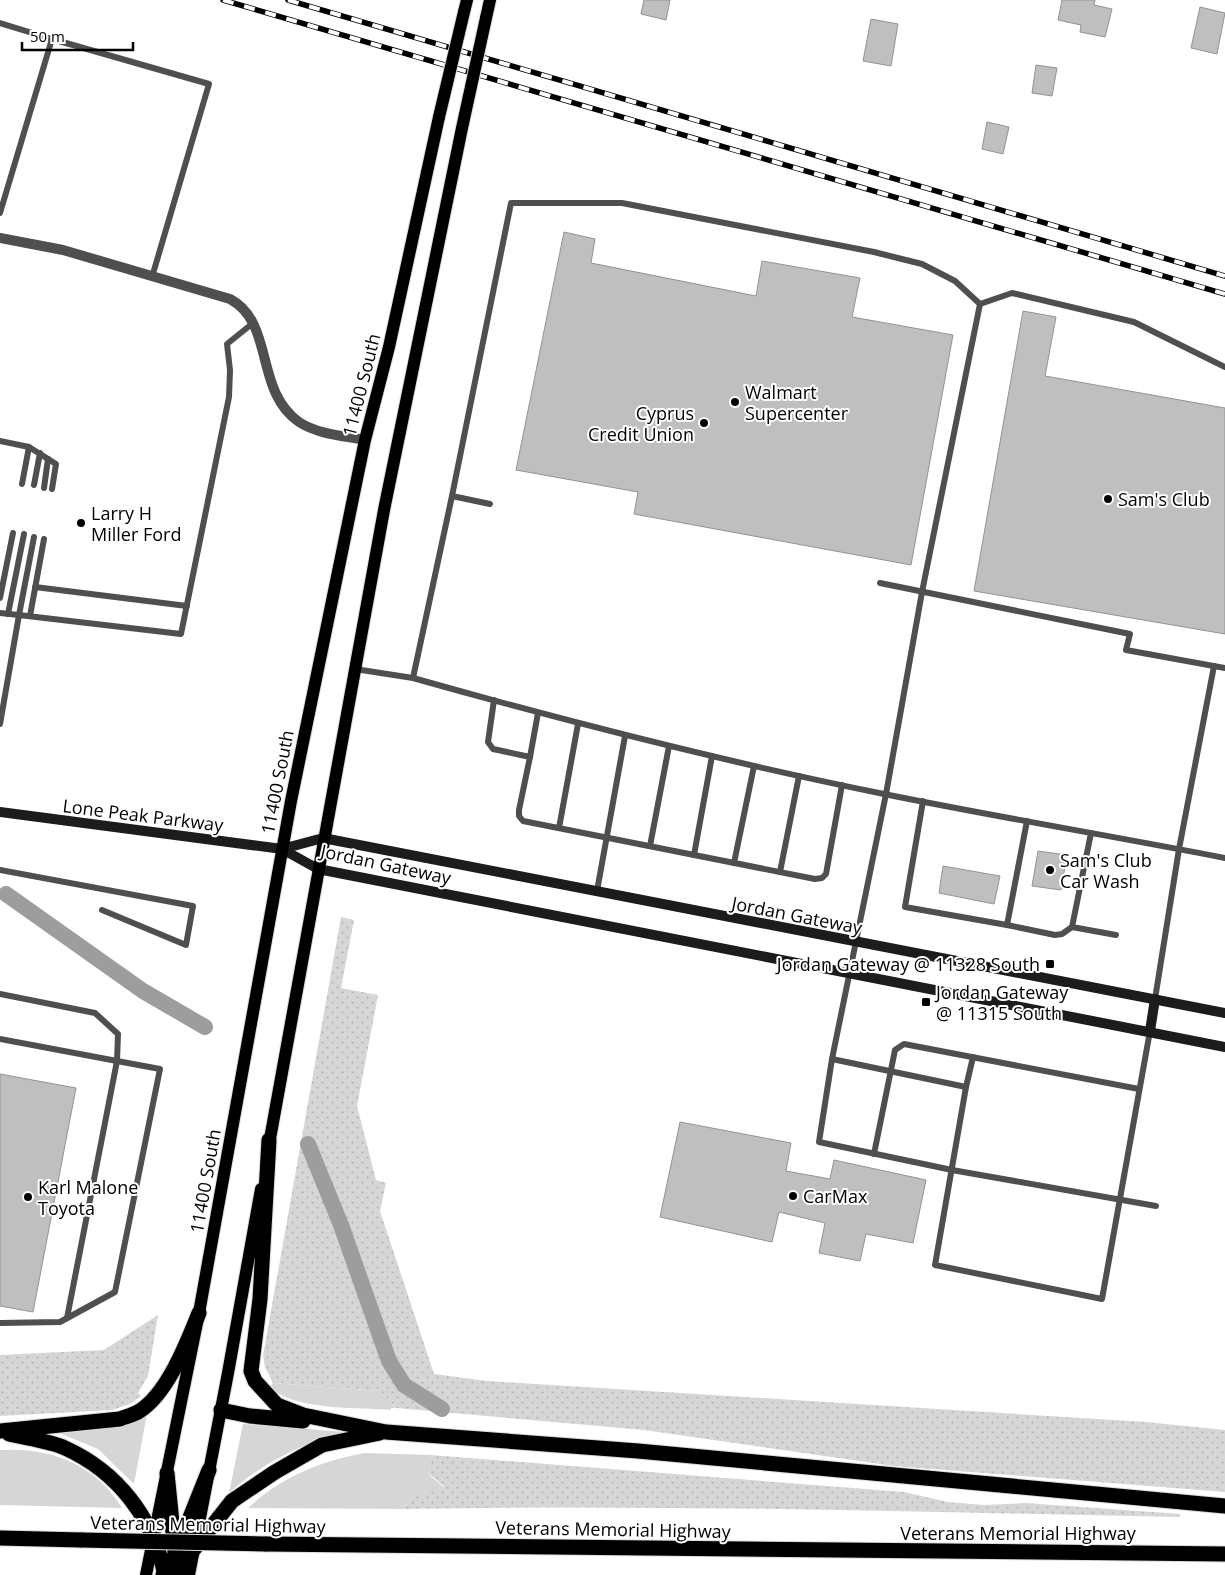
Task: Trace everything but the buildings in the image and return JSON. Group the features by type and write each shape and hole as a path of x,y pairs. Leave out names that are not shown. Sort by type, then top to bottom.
{"highway":[{"path":"269,1140 260,1300 251,1372 255,1381 277,1406 303,1415 386,1432 638,1451 1225,1506"},
{"path":"0,1432 120,1419 137,1412 149,1403 178,1363 199,1313"},
{"path":"221,1410 250,1416 335,1421"},
{"path":"0,1432 63,1447 109,1474 133,1500 174,1574"},
{"path":"174,1574 232,1501 275,1472 322,1445 386,1432"},
{"path":"175,1555 209,1470"},
{"path":"167,1473 175,1555 174,1574"},
{"name":"Veterans Memorial Highway","path":"0,1538 264,1544 1225,1554"}],"main road":[{"path":"194,1548 221,1410 323,838 410,376 490,0"},
{"name":"11400 South","path":"146,1575 199,1313 282,849 365,440 389,347 439,117 466,6"},
{"name":"Lone Peak Parkway","path":"0,812 282,849"},
{"name":"Jordan Gateway","path":"282,849 323,838 1225,1013"},
{"name":"Jordan Gateway","path":"282,849 318,869 1225,1046"},
{"path":"1150,1032 1155,999"}],"street":[{"path":"0,238 63,250 230,298 240,304 253,322 270,383 278,400 288,413 300,422 316,429 365,440"}],"lane":[{"path":"0,23 209,84 152,277"},
{"path":"0,213 52,38"},
{"path":"413,678 511,204 622,203 874,252 922,264 954,280 980,304"},
{"path":"980,304 1012,293 1134,322 1225,367"},
{"path":"980,304 922,592 857,943 832,1059 819,1142 952,1170 1156,1206"},
{"path":"0,613 181,634 229,397 230,370 227,344 253,322"},
{"path":"0,441 29,447 56,464 52,489"},
{"path":"22,484 29,447"},
{"path":"34,485 40,453"},
{"path":"44,488 48,459"},
{"path":"452,496 490,504"},
{"path":"0,598 12,533"},
{"path":"8,614 24,534"},
{"path":"0,724 34,537"},
{"path":"30,616 44,539"},
{"path":"880,583 1130,634 1126,650 1225,668"},
{"path":"35,587 187,606"},
{"path":"1155,999 1179,849 1214,666"},
{"path":"355,669 413,678 625,736 799,776 1225,858"},
{"path":"494,700 488,742 493,749 530,757"},
{"path":"538,713 519,816 523,822 815,879 822,878 826,874 842,785"},
{"path":"559,828 578,724"},
{"path":"597,892 625,736"},
{"path":"650,846 669,746"},
{"path":"694,855 712,756"},
{"path":"734,863 754,766"},
{"path":"780,872 799,776"},
{"path":"923,801 905,907 1055,935 1072,928 1116,935"},
{"path":"1007,925 1027,821"},
{"path":"1072,928 1091,833"},
{"path":"0,870 193,906 186,946 102,910"},
{"path":"0,994 96,1014 118,1034 117,1061 67,1318"},
{"path":"973,1057 935,1265 1102,1299 1150,1032"},
{"path":"0,1039 160,1069 115,1292 60,1322 0,1323"},
{"path":"874,1154 895,1050 904,1044 1139,1089"},
{"path":"832,1059 966,1087"}],"shaded area":[{"path":"341,917 354,920 341,988 378,995 357,1106 376,1180 386,1183 380,1211 434,1374 487,1381 1146,1422 1225,1430 1225,1492 894,1466 644,1430 396,1408 380,1391 273,1383 265,1367 263,1356"},
{"path":"158,1315 148,1376 138,1393 141,1396 130,1404 112,1410 0,1416 0,1355 104,1350"},
{"path":"273,1383 380,1391 396,1408 391,1408 391,1410 345,1408 310,1404 280,1395 270,1387"},
{"path":"147,1414 134,1484 98,1449 57,1432"},
{"path":"243,1424 345,1433 329,1437 283,1455 256,1472 229,1493"},
{"path":"0,1450 37,1452 54,1455 70,1461 99,1480 122,1508 0,1505"},
{"path":"364,1453 431,1455 429,1475 445,1488 416,1495 402,1509 248,1508 275,1487 302,1472 332,1461"},
{"path":"431,1455 904,1492 948,1502 984,1505 1026,1503 1180,1514 1180,1517 694,1508 402,1509 416,1495 445,1487 429,1474"}],"waterway":[{"path":"6,894 143,991 205,1027"},
{"path":"308,1144 341,1225 389,1361 404,1385 442,1409"}],"railway":[{"path":"223,0 1225,294"},
{"path":"288,0 1225,276"}],"place":[{"name":"Walmart Supercenter","path":"735,402"},
{"name":"Cyprus Credit Union","path":"704,423"},
{"name":"Sam's Club","path":"1108,499"},
{"name":"Larry H Miller Ford","path":"81,523"},
{"name":"Sam's Club Car Wash","path":"1050,870"},
{"name":"Jordan Gateway @ 11328 South","path":"1050,964"},
{"name":"Jordan Gateway @ 11315 South","path":"926,1002"},
{"name":"CarMax","path":"793,1196"},
{"name":"Karl Malone Toyota","path":"28,1197"}]}
